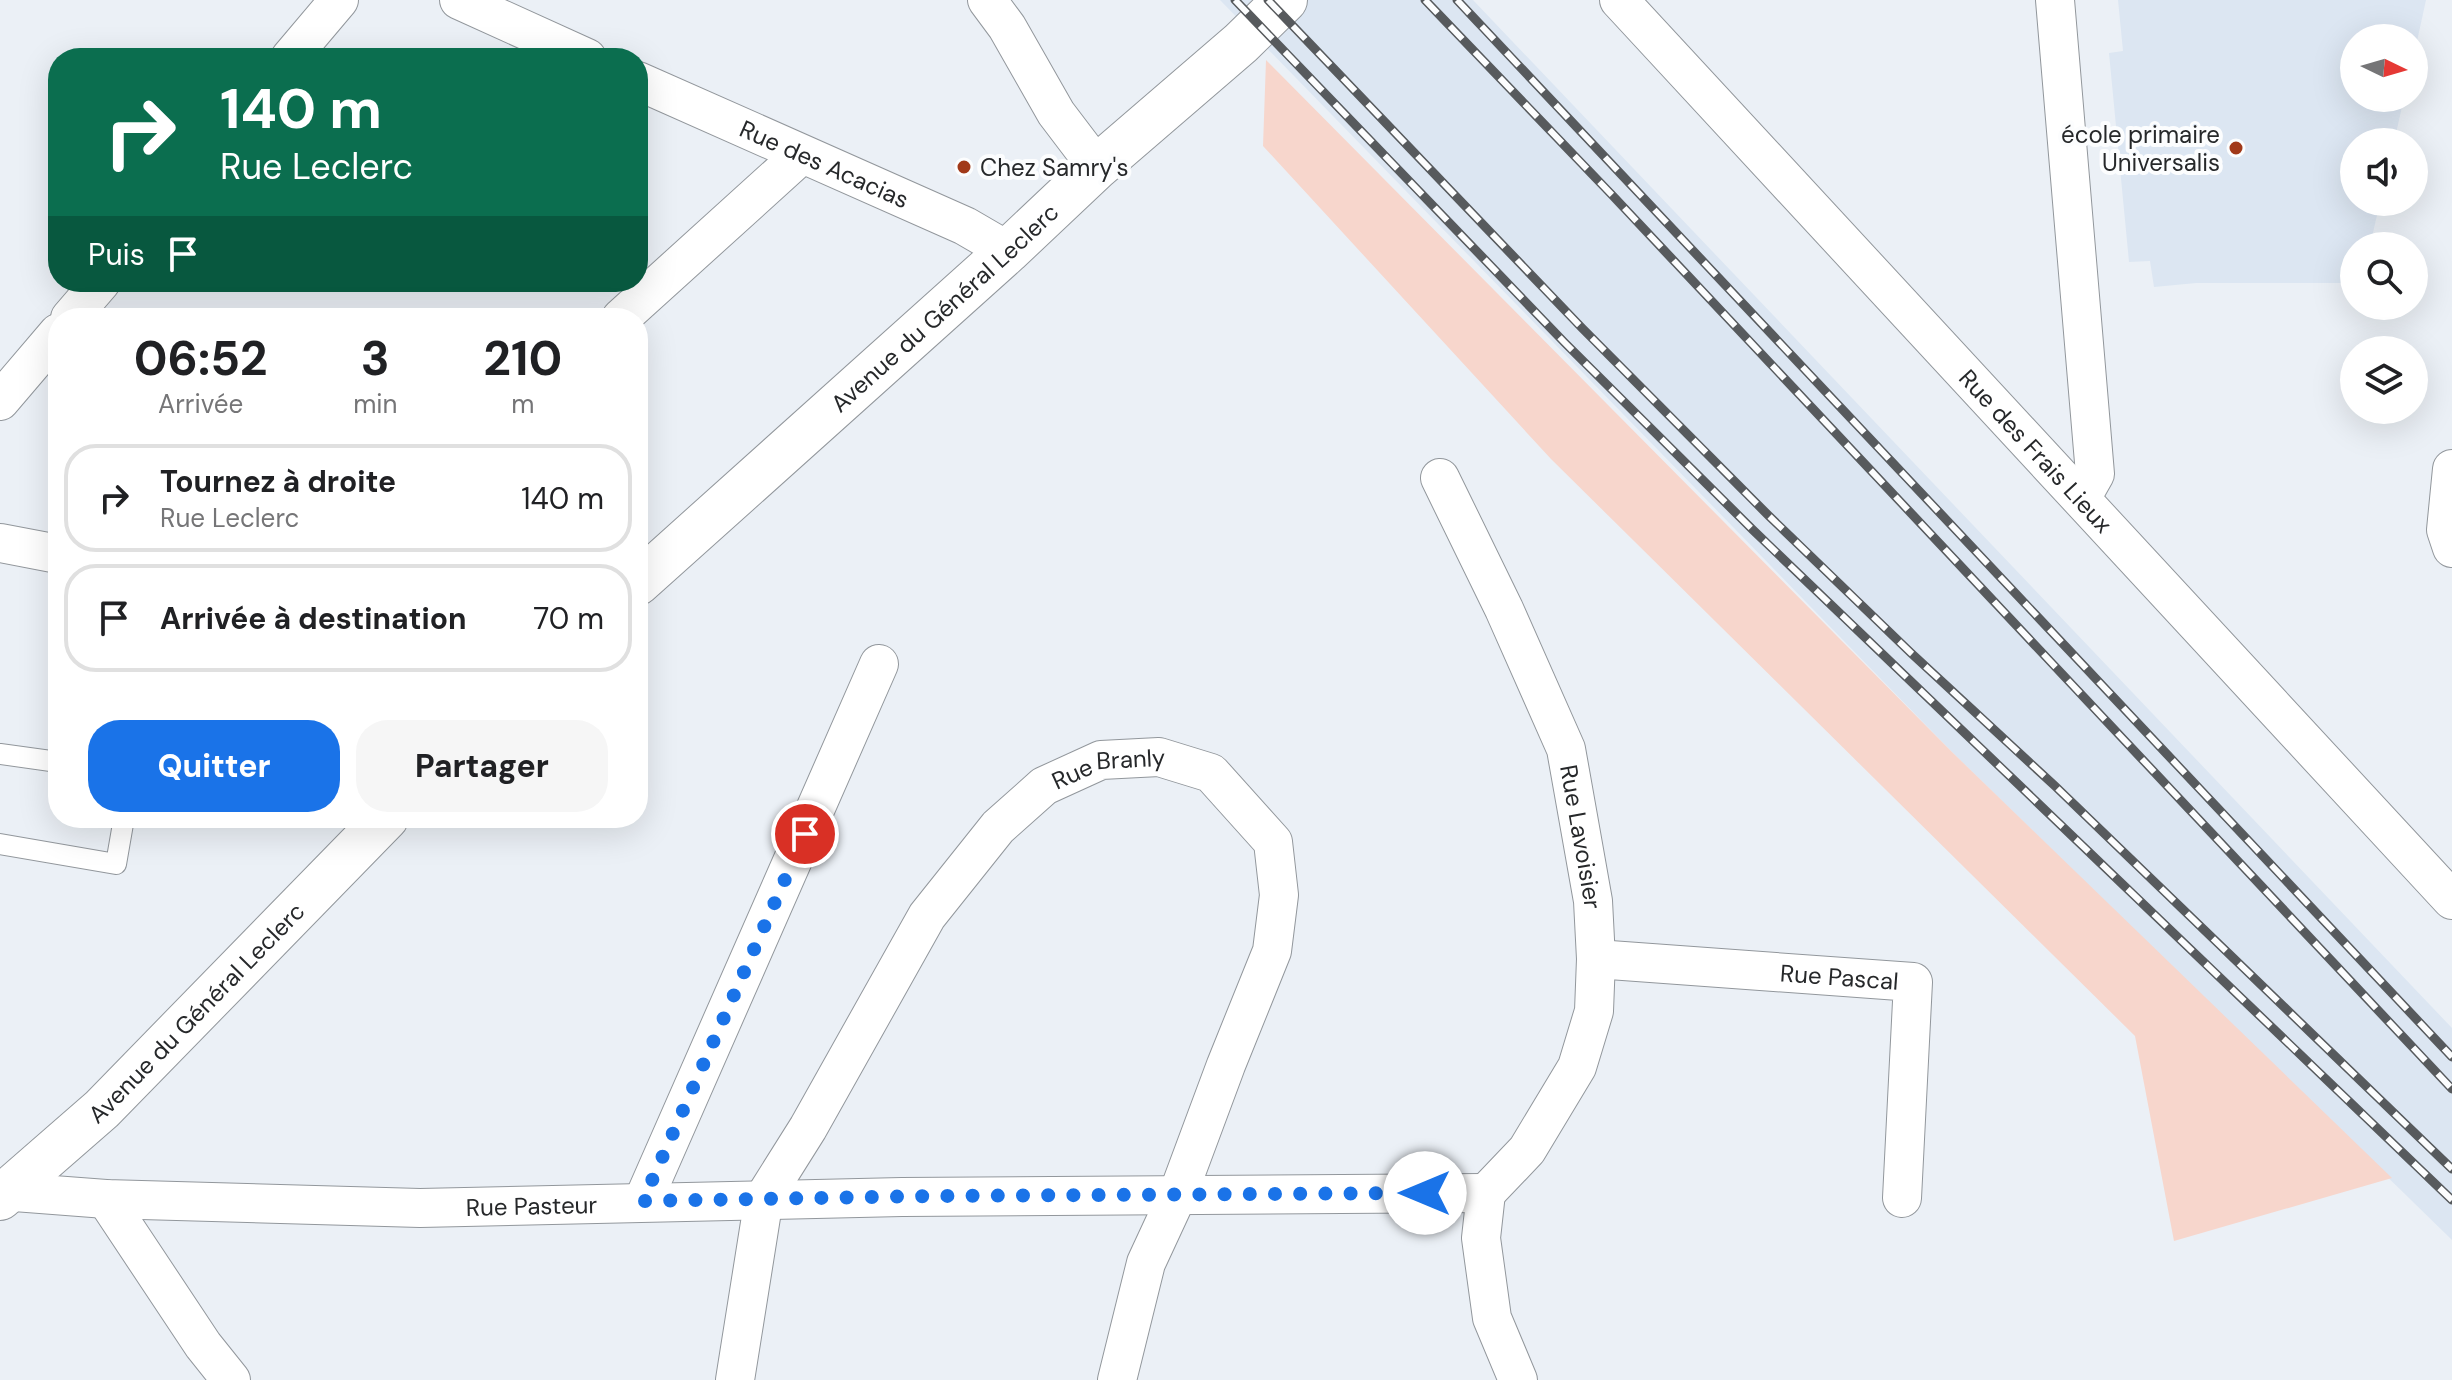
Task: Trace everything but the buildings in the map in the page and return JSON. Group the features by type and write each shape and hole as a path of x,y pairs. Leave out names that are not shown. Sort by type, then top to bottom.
{"street":[{"path":"298,48 339,0"},
{"path":"459,0 565,48"},
{"path":"987,0 1007,27 1056,113 1097,167"},
{"name":"Avenue du Général Leclerc","path":"648,574 1008,251 1097,167 1241,43 1285,0"},
{"name":"Rue des Frais Lieux","path":"1619,0 2452,900"},
{"path":"2055,0 2095,474 2082,497"},
{"name":"Rue des Acacias","path":"648,86 965,226 1008,251"},
{"path":"632,308 801,155"},
{"path":"79,308 92,292"},
{"path":"0,401 48,345"},
{"path":"2452,469 2446,530 2452,548"},
{"name":"Rue Lavoisier","path":"1440,478 1504,609 1566,749 1593,901 1596,959 1594,1011 1577,1067 1527,1150 1486,1193"},
{"path":"0,543 48,552"},
{"path":"643,1201 879,664"},
{"name":"Rue Branly","path":"764,1198 808,1128 927,916 998,827 1044,786 1101,760 1159,757 1211,773 1273,842 1279,895 1272,951 1178,1194 1146,1263 1117,1380"},
{"name":"Avenue du Général Leclerc","path":"3,1194 102,1109 376,828"},
{"name":"Rue Pascal","path":"1596,959 1913,982 1902,1198"},
{"path":"1486,1193 1481,1238 1492,1318 1518,1380"},
{"name":"Rue Pasteur","path":"3,1194 420,1208 764,1198 1486,1193"},
{"path":"735,1380 764,1198"},
{"path":"106,1199 203,1345 231,1380"}],"lane":[{"path":"0,754 48,761"},
{"path":"0,844 116,864 122,828"}],"shaded area":[{"path":"1220,0 1473,0 2452,1028 2452,1240 1953,753"},
{"name":"école primaire Universalis","path":"2118,0 2426,0 2421,24 2340,24 2340,112 2401,112 2397,128 2340,128 2340,216 2377,216 2373,232 2340,232 2340,283 2196,283 2154,287 2150,261 2129,262 2109,53 2123,51"},
{"path":"1266,60 1953,753 2392,1178 2174,1241 2135,1036 1551,459 1263,146"}],"railway":[{"path":"1235,0 1565,343 1753,530 2452,1200"},
{"path":"1268,0 1582,328 1769,516 2055,786 2452,1169"},
{"path":"1425,0 2452,1089"},
{"path":"1457,0 2452,1057"}],"place":[{"name":"école primaire Universalis","path":"2236,148"},
{"name":"Chez Samry's","path":"964,167"}],"route":[{"path":"805,834 643,1201 1425,1193"}]}
